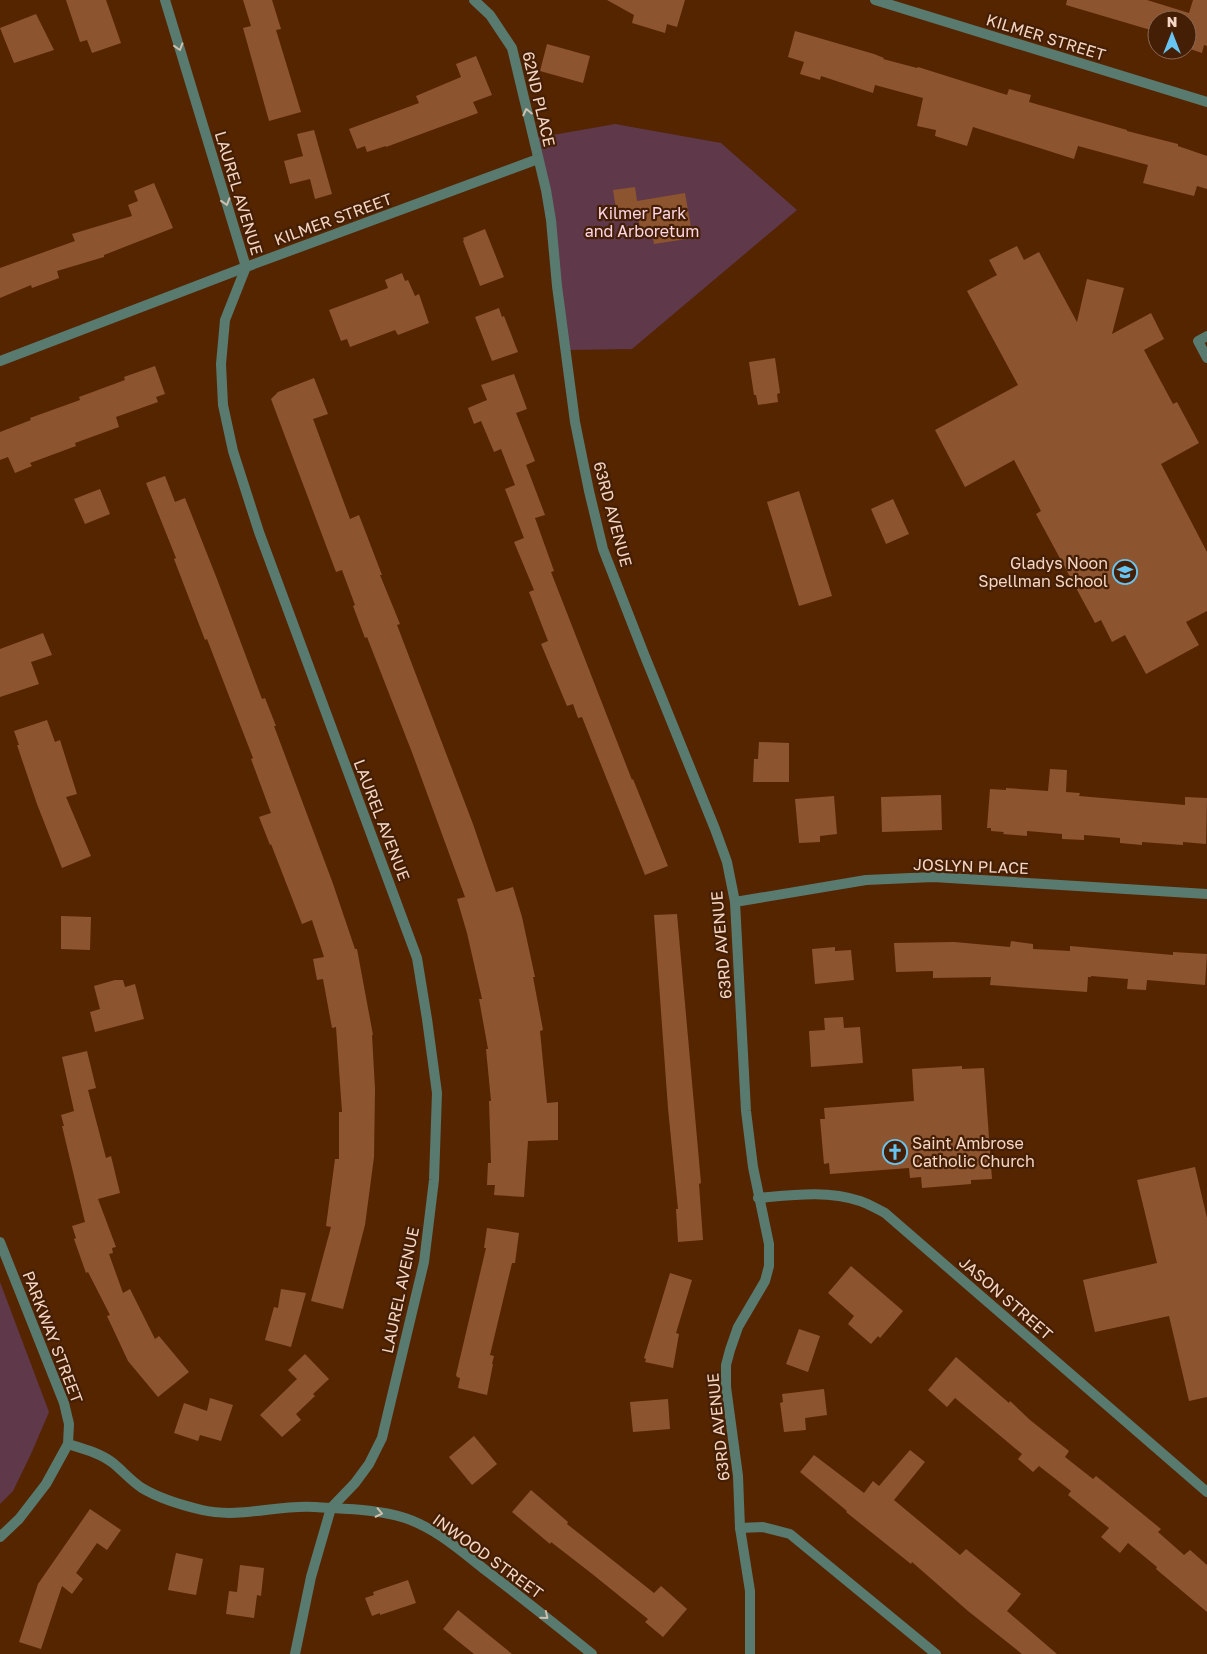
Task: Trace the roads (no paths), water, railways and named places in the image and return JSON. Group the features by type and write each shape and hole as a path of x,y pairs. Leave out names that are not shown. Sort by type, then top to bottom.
{"street":[{"name":"LAUREL AVENUE","path":"165,0 246,267 225,320 221,364 223,405 233,451 265,550 417,958 437,1093 434,1180 424,1262 382,1438 369,1464 355,1483 331,1508 312,1577 295,1654"},
{"name":"62ND PLACE","path":"474,0 490,15 512,48 538,159"},
{"name":"KILMER STREET","path":"875,0 1207,102"},
{"name":"KILMER STREET","path":"0,361 246,267 538,159"},
{"name":"63RD AVENUE","path":"538,159 551,220 557,286 575,422 589,491 604,549 718,837 727,862 735,902 746,1111 758,1198 769,1244 769,1266 764,1281 738,1327 726,1365 726,1387 738,1476 740,1528 750,1591 750,1654"},
{"path":"1207,336 1198,341 1207,358"},
{"name":"JOSLYN PLACE","path":"735,902 866,880 933,877 1207,894"},
{"name":"JASON STREET","path":"758,1198 806,1194 835,1195 862,1201 885,1213 1207,1492"},
{"name":"PARKWAY STREET","path":"0,1242 64,1403 69,1424 68,1444"},
{"name":"INWOOD STREET","path":"68,1444 92,1451 112,1462 140,1487 155,1496 205,1510 236,1513 313,1506 370,1511 405,1518 431,1530 592,1654"},
{"path":"0,1537 19,1519 46,1484 68,1444"},
{"path":"740,1528 763,1527 790,1534 936,1654"}],"place":[{"name":"Gladys Noon Spellman School","path":"1125,572"},
{"name":"Saint Ambrose Catholic Church","path":"895,1152"}],"park label":[{"name":"Kilmer Park and Arboretum","path":"642,222"}]}
